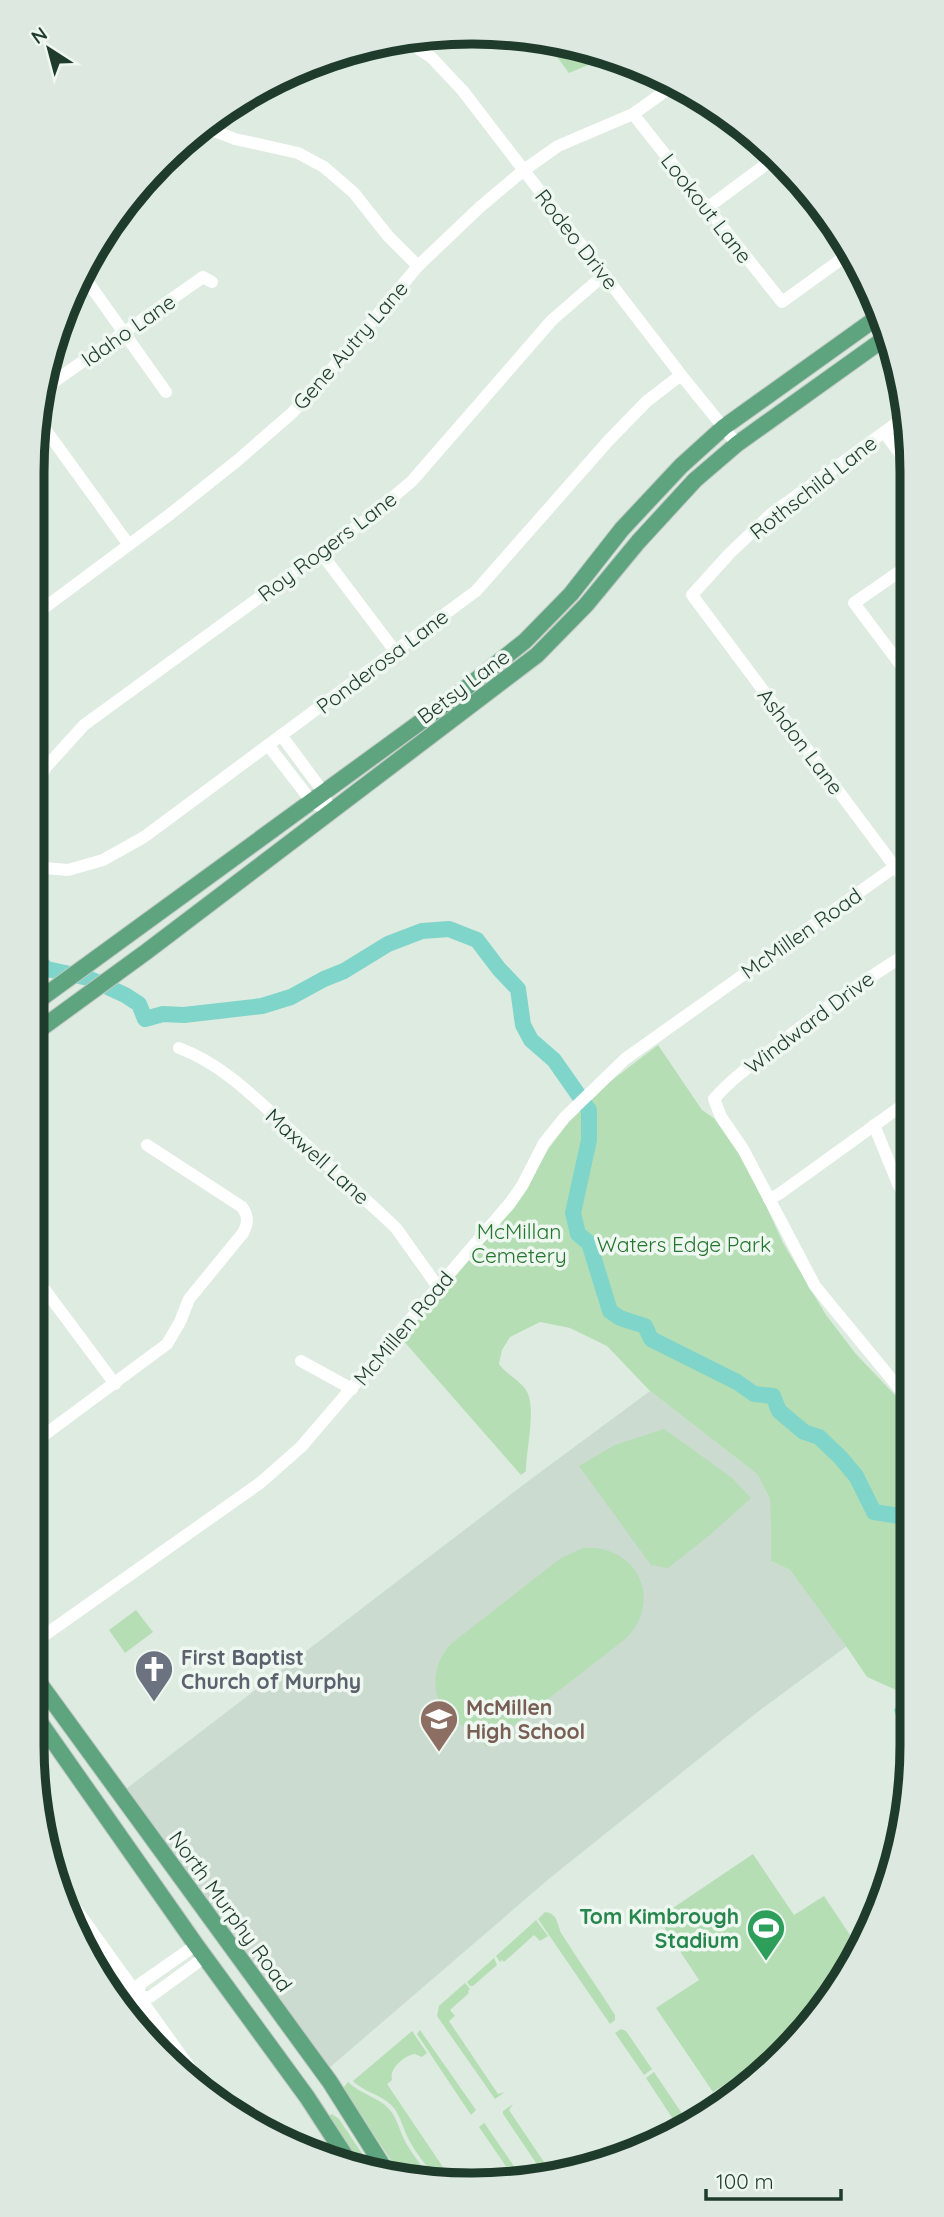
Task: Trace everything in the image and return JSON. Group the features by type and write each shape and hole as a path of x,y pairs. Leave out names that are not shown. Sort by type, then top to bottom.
{"main road":[{"name":"Betsy Lane","path":"44,996 452,699 525,641 571,594 622,529 681,466 724,427 873,321"},
{"name":"Betsy Lane","path":"44,1026 146,952 537,655 586,605 638,541 695,480 737,444 880,342"},
{"name":"North Murphy Road","path":"44,1689 330,2082 382,2164"},
{"path":"44,1728 200,1951 307,2097 344,2154"}],"street":[{"name":"Rodeo Drive","path":"415,47 430,57 463,91 737,444"},
{"name":"Gene Autry Lane","path":"44,608 238,460 292,413 418,266 480,207 524,170 558,146 633,114 666,91"},
{"name":"Lookout Lane","path":"633,114 782,302 843,258"},
{"path":"213,131 235,139 298,153 324,166 354,193 388,236 418,266"},
{"path":"707,208 768,163"},
{"name":"Roy Rogers Lane","path":"44,771 84,725 367,519 412,481 552,320 604,275"},
{"name":"Idaho Lane","path":"53,382 203,277 212,282"},
{"path":"88,283 166,392"},
{"name":"Ponderosa Lane","path":"44,868 68,870 103,860 144,837 476,591 609,440 647,401 681,375"},
{"name":"Rothschild Lane","path":"692,595 730,553 771,514 897,422"},
{"path":"46,430 129,545"},
{"path":"884,432 899,453"},
{"path":"321,553 395,651"},
{"path":"900,571 854,603 900,664"},
{"name":"Ashdon Lane","path":"692,595 900,874"},
{"path":"281,735 329,812"},
{"path":"268,745 318,797"},
{"name":"McMillen Road","path":"44,1636 260,1483 301,1447 510,1203 544,1143 565,1117 625,1059 900,863"},
{"name":"Windward Drive","path":"769,1199 743,1149 721,1117 714,1099 728,1083 792,1033 877,971 900,958"},
{"name":"Maxwell Lane","path":"178,1048 197,1055 218,1068 379,1212 396,1228 438,1287"},
{"path":"900,1107 769,1199 815,1286 900,1389"},
{"path":"874,1125 900,1187"},
{"path":"44,1435 167,1344 189,1299 247,1226 246,1213 242,1207 146,1144"},
{"path":"44,1298 115,1384"},
{"path":"301,1361 352,1389"},
{"path":"81,1919 187,2065"},
{"path":"130,2003 138,1997 140,1984 200,1951"}],"shaded area":[{"name":"McMillen High School","path":"650,1391 757,1474 770,1499 771,1561 790,1570 847,1646 755,1714 550,1878 329,2068 122,1792"}],"green space":[{"path":"553,51 596,62 569,73"},
{"path":"658,1045 702,1110 715,1119 741,1157 783,1243 826,1315 856,1354 900,1400 900,1692 867,1677 790,1570 771,1561 770,1499 757,1474 650,1391 607,1346 570,1328 540,1322 510,1337 502,1350 499,1364 526,1390 531,1407 526,1471 521,1475 401,1338 493,1229 512,1211 547,1151 568,1123 611,1081"},
{"path":"664,1429 731,1477 751,1498 668,1568 651,1565 579,1466 615,1445"},
{"path":"583,1548 602,1549 618,1555 631,1565 640,1578 644,1593 643,1609 636,1625 624,1640 486,1747 480,1739 488,1733 457,1722 446,1712 439,1700 436,1672 442,1657 452,1643 561,1558"},
{"path":"136,1610 153,1632 125,1653 109,1630"},
{"name":"Tom Kimbrough Stadium","path":"753,1854 794,1915 824,1896 853,1940 812,2006 775,2048 756,2065 713,2092 656,2008 699,1980 658,1918"},
{"path":"545,1912 553,1915 563,1936 615,2015 615,2020 610,2024 538,1919"},
{"path":"536,1920 548,1936 540,1941 534,1935 504,1962 500,1962 496,1956"},
{"path":"494,1958 497,1965 470,1986 467,1982"},
{"path":"465,1983 470,1989 469,1993 450,2010 455,2016 449,2021 498,2094 505,2092 495,2099 437,2016 439,2006"},
{"path":"621,2029 626,2031 652,2069 644,2075 615,2033"},
{"path":"420,2030 476,2110 471,2115 417,2034"},
{"path":"412,2031 427,2053 422,2057 411,2055 403,2060 395,2067 392,2080 387,2084 446,2172 432,2171 411,2143 394,2108 353,2081"},
{"path":"654,2072 681,2112 676,2121 675,2122 646,2078"},
{"path":"348,2082 389,2109 409,2148 426,2171 395,2166 344,2087"},
{"path":"513,2104 509,2110 547,2167 540,2168 503,2111"},
{"path":"332,2114 339,2119 366,2160 353,2157 328,2117"},
{"path":"484,2123 517,2171 509,2171 479,2127"}],"water":[{"path":"897,1705 900,1706 900,1724 898,1721 894,1710"}],"waterway":[{"path":"44,966 88,978 125,995 139,1004 145,1019 163,1014 184,1015 262,1006 291,997 344,971 388,944 422,931 449,929 477,940 518,989 523,1025 531,1040 554,1060 589,1110 589,1140 573,1213 578,1234 589,1243 610,1311 620,1318 645,1326 651,1339 737,1382 754,1394 773,1396 779,1411 804,1432 819,1437 840,1457 856,1476 874,1512 900,1516"}],"place":[{"name":"First Baptist Church of Murphy","path":"154,1703"},
{"name":"McMillen High School","path":"439,1753"},
{"name":"Tom Kimbrough Stadium","path":"766,1962"}],"park label":[{"name":"McMillan Cemetery","path":"519,1243"},
{"name":"Waters Edge Park","path":"684,1244"}]}
